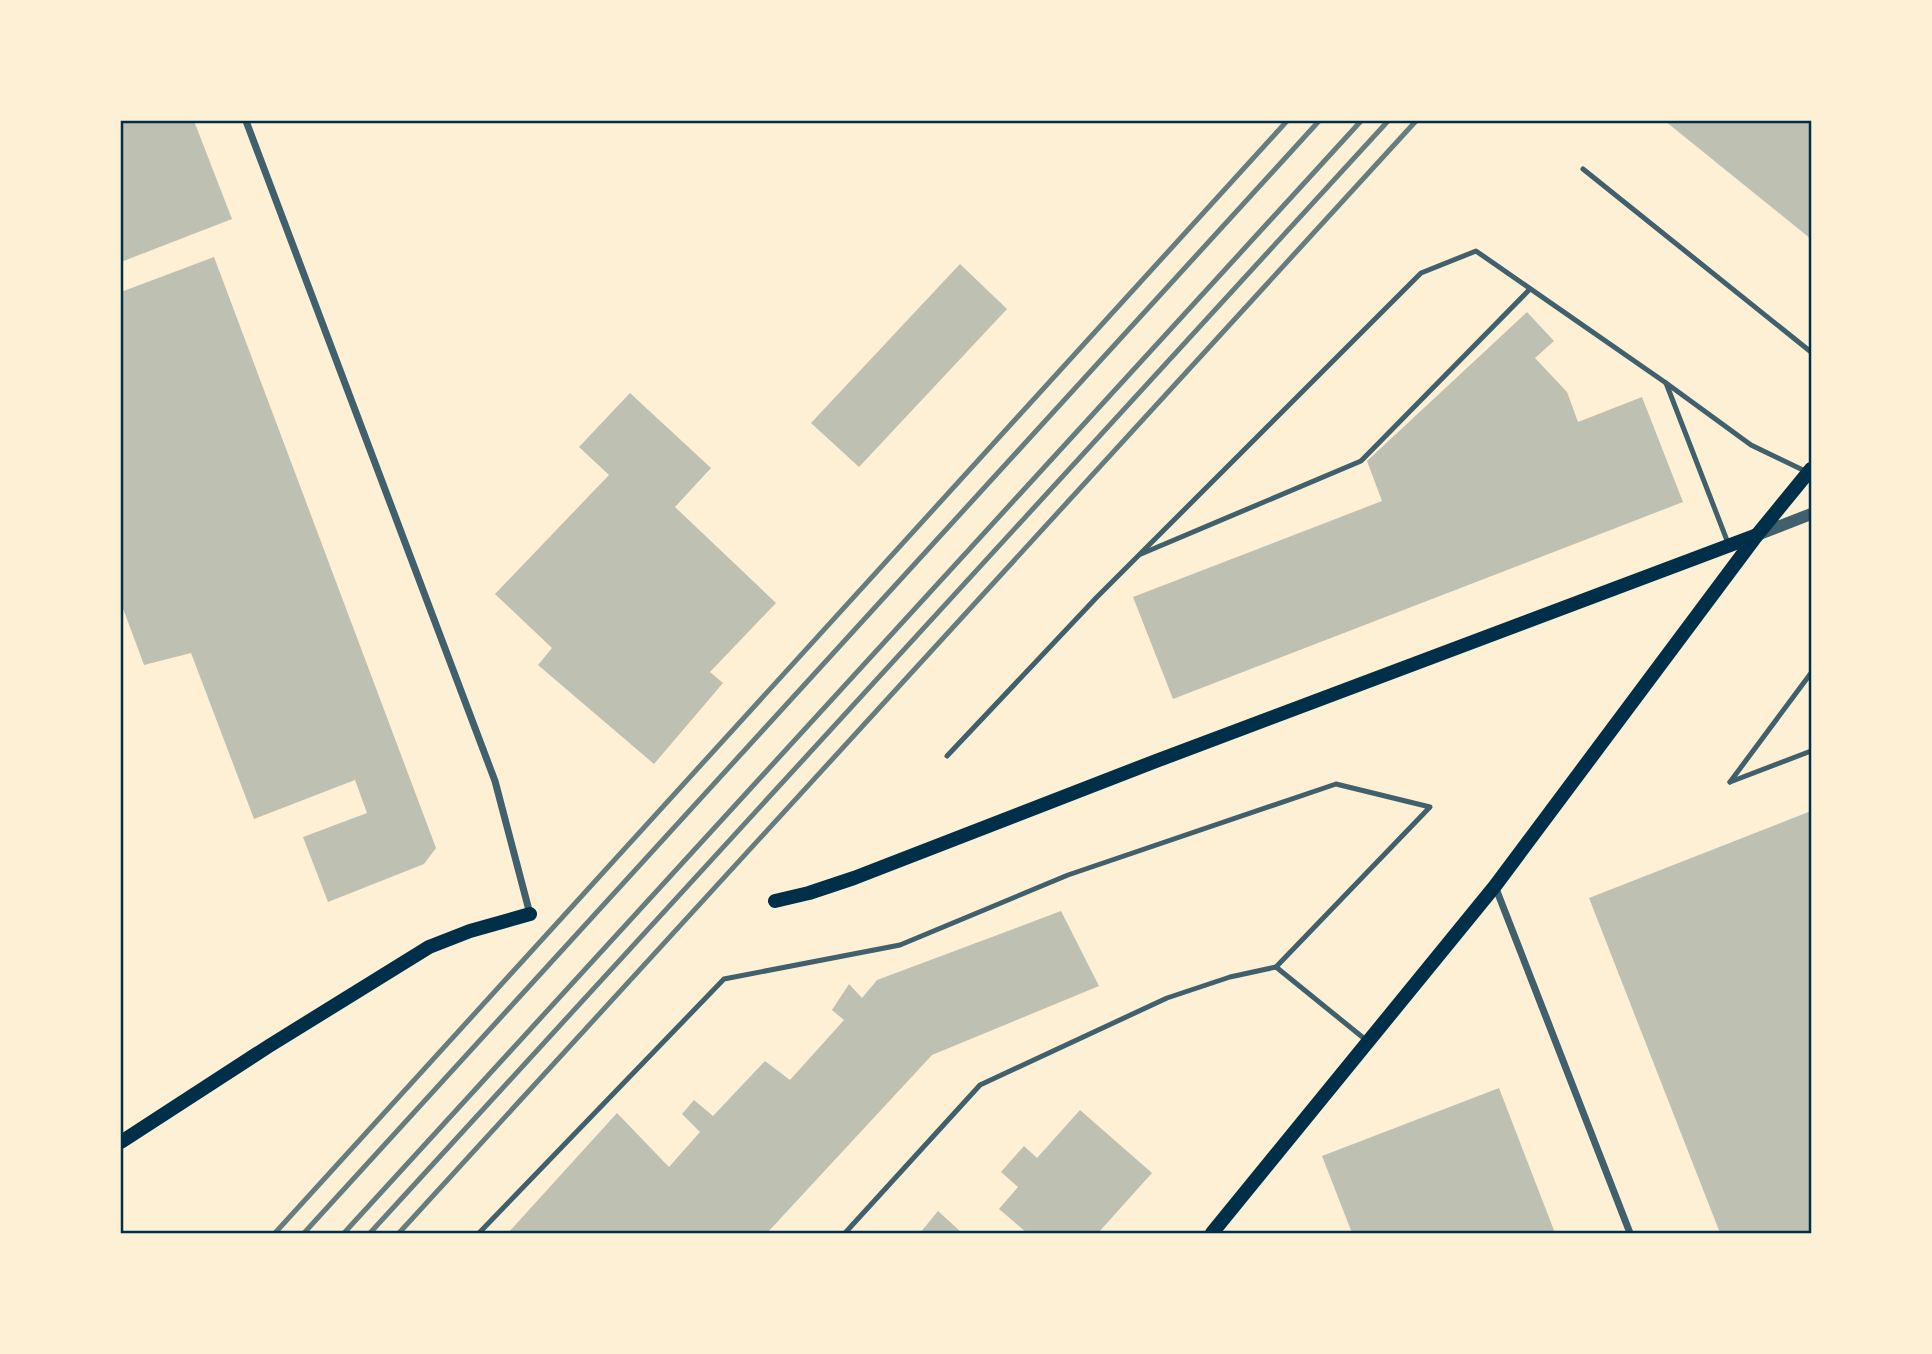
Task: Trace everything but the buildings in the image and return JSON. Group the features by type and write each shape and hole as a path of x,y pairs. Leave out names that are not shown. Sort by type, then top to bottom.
{"main road":[{"path":"1212,1233 1495,886 1757,535 1810,470"},
{"path":"775,901 855,878 1156,761 1757,535"},
{"path":"121,1142 429,947 470,930 530,914"}],"street":[{"path":"246,121 495,781 530,914"},
{"path":"1757,535 1811,514"},
{"path":"1495,886 1630,1233"}],"lane":[{"path":"1583,169 1811,352"},
{"path":"947,756 1138,555 1421,273 1476,251 1751,445 1810,470"},
{"path":"1138,555 1361,461 1530,289"},
{"path":"1666,383 1729,546"},
{"path":"1811,673 1730,782 1811,751"},
{"path":"479,1233 724,979 900,945 1068,875 1336,784 1430,807 1276,967 1230,977 1167,998 980,1085 845,1233"},
{"path":"1276,967 1368,1042"}],"railway":[{"path":"275,1233 1287,121"},
{"path":"304,1233 1319,121"},
{"path":"344,1233 1361,121"},
{"path":"370,1233 1388,121"},
{"path":"399,1233 1416,121"}]}
